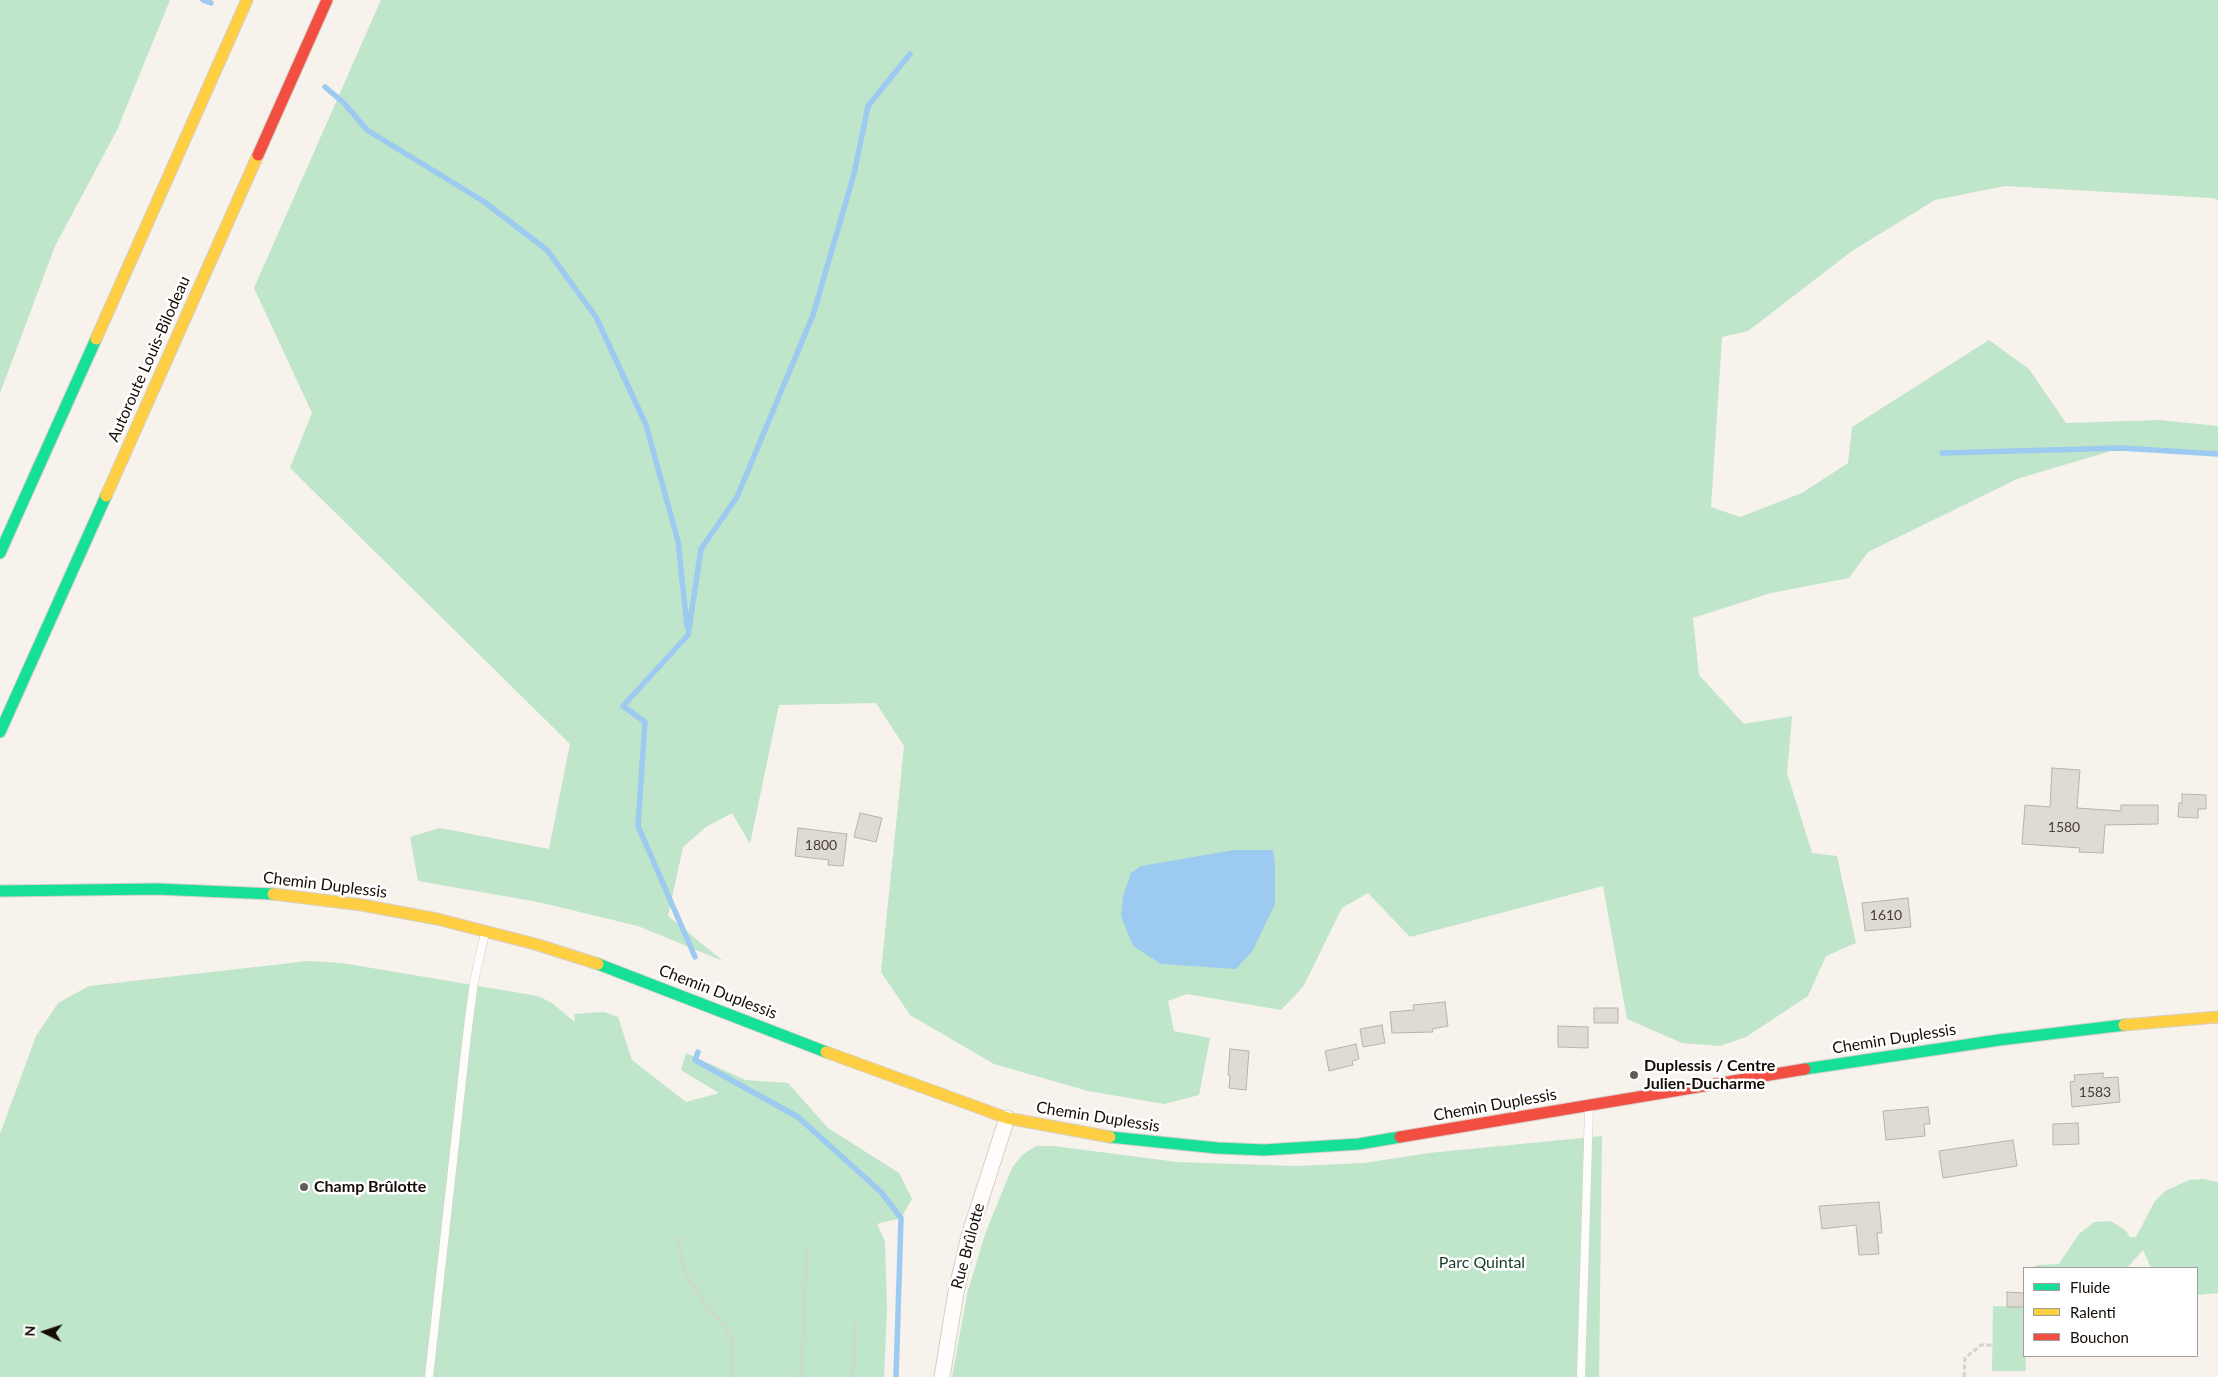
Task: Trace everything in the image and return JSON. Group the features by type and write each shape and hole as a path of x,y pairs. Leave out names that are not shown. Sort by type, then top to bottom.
{"main road":[{"path":"0,552 247,0"},
{"name":"Autoroute Louis-Bilodeau","path":"0,732 327,0"},
{"name":"Chemin Duplessis","path":"0,891 157,889 260,893 390,909 486,930 567,954 641,979 857,1064 1007,1118 1096,1136 1208,1147 1264,1150 1359,1144 1779,1073 1999,1040 2121,1025 2218,1017"}],"street":[{"name":"Rue Brûlotte","path":"942,1377 956,1292 969,1236 1007,1118"}],"lane":[{"path":"429,1377 466,1035 476,974 486,930"},
{"path":"1581,1377 1589,1106"}],"path":[{"path":"677,1237 688,1278 705,1305 724,1325 731,1338 733,1358 731,1377"},
{"path":"801,1377 807,1248"},
{"path":"853,1377 855,1321"},
{"path":"1964,1377 1964,1358 1981,1345 1992,1345"}],"green space":[{"path":"0,0 170,0 117,130 55,246 0,393"},
{"path":"381,0 2218,0 2218,200 2212,198 2005,186 1935,200 1852,251 1748,331 1722,337 1711,507 1740,517 1802,493 1848,463 1852,427 1989,340 2029,369 2066,423 2160,420 2218,426 2218,455 2121,448 2017,479 1868,552 1849,578 1771,593 1693,618 1699,675 1744,724 1792,716 1787,773 1812,853 1837,856 1856,943 1826,956 1808,996 1746,1037 1720,1046 1682,1043 1627,1019 1603,886 1410,937 1368,893 1342,908 1303,987 1281,1010 1187,994 1168,1001 1174,1031 1210,1038 1199,1095 1164,1104 1088,1091 994,1064 910,1015 881,972 904,746 876,703 779,705 750,844 732,813 706,827 683,847 668,916 723,961 638,926 538,902 418,881 410,837 440,828 549,849 570,744 290,468 312,413 254,288"},
{"name":"Champ Brûlotte","path":"308,961 342,963 538,996 552,1003 575,1022 574,1014 604,1012 618,1017 632,1060 686,1102 719,1093 681,1070 686,1053 746,1080 788,1083 828,1128 899,1173 912,1199 901,1218 877,1224 885,1241 887,1311 884,1377 0,1377 0,1134 36,1036 58,1003 89,986"},
{"name":"Parc Quintal","path":"1602,1136 1599,1377 952,1377 967,1294 985,1234 1012,1168 1022,1155 1036,1146 1054,1146 1177,1162 1297,1166 1364,1163 1429,1153"},
{"path":"2203,1179 2218,1182 2218,1293 2198,1295 2198,1267 2151,1267 2143,1250 2128,1267 2033,1267 2037,1265 2059,1264 2079,1234 2094,1222 2111,1221 2126,1231 2130,1237 2136,1237 2155,1201 2165,1191 2189,1180"},
{"path":"1993,1306 2023,1307 2023,1357 2026,1357 2026,1371 1992,1371"}],"water":[{"path":"1234,850 1273,850 1275,865 1275,904 1253,950 1236,969 1161,964 1133,946 1121,916 1123,896 1131,873 1141,866"}],"building":[{"path":"2052,768 2080,770 2077,808 2121,811 2121,805 2158,805 2158,824 2105,825 2103,853 2079,852 2080,848 2022,844 2025,805 2050,807"},
{"path":"2182,794 2206,795 2206,809 2198,809 2198,818 2178,817 2179,803 2182,803"},
{"path":"860,813 882,818 876,842 854,837"},
{"path":"798,828 847,834 843,866 828,865 829,860 795,856"},
{"path":"1908,898 1911,927 1865,931 1862,903"},
{"path":"1445,1002 1448,1026 1432,1029 1433,1032 1392,1033 1390,1012 1414,1010 1413,1005"},
{"path":"1594,1008 1618,1008 1618,1023 1594,1023"},
{"path":"1382,1025 1385,1043 1363,1047 1360,1029"},
{"path":"1558,1026 1588,1027 1588,1048 1558,1047"},
{"path":"1356,1044 1359,1059 1352,1061 1353,1065 1329,1071 1325,1051"},
{"path":"1230,1049 1249,1051 1246,1090 1229,1088"},
{"path":"2103,1073 2103,1078 2118,1077 2120,1102 2072,1107 2070,1082 2075,1081 2074,1075"},
{"path":"1928,1107 1930,1124 1924,1124 1925,1136 1886,1140 1883,1111"},
{"path":"2078,1123 2079,1144 2053,1145 2053,1124"},
{"path":"2013,1140 2017,1166 1943,1178 1939,1151"},
{"path":"1879,1202 1882,1233 1877,1233 1879,1254 1859,1255 1856,1225 1822,1229 1819,1206"},
{"path":"2007,1292 2023,1293 2023,1307 2007,1307"}],"waterway":[{"path":"203,0 211,3"},
{"path":"695,957 638,826 645,722 623,706 688,635 701,549 737,497 813,315 854,174 868,106 910,54"},
{"path":"325,87 344,103 367,130 483,201 547,250 596,317 646,425 678,541 687,626"},
{"path":"1942,453 2121,448 2218,454"},
{"path":"698,1052 695,1060 798,1117 881,1192 901,1218 896,1377"}],"traffic: fast":[{"path":"0,553 96,339"},
{"path":"0,732 106,496"},
{"path":"0,891 157,889 273,894"},
{"path":"598,964 826,1052"},
{"path":"1805,1069 1999,1040 2124,1025"},
{"path":"1110,1137 1217,1148 1264,1150 1359,1144 1400,1137"}],"traffic: slow":[{"path":"96,339 247,0"},
{"path":"106,496 258,155"},
{"path":"273,894 362,905 437,919 535,944 598,964"},
{"path":"2124,1025 2218,1017"},
{"path":"826,1052 1007,1118 1110,1137"}],"traffic: jam":[{"path":"258,155 327,0"},
{"path":"1400,1137 1805,1069"}],"place":[{"name":"Duplessis / Centre Julien-Ducharme","path":"1634,1075"},
{"name":"Champ Brûlotte","path":"304,1187"}]}
